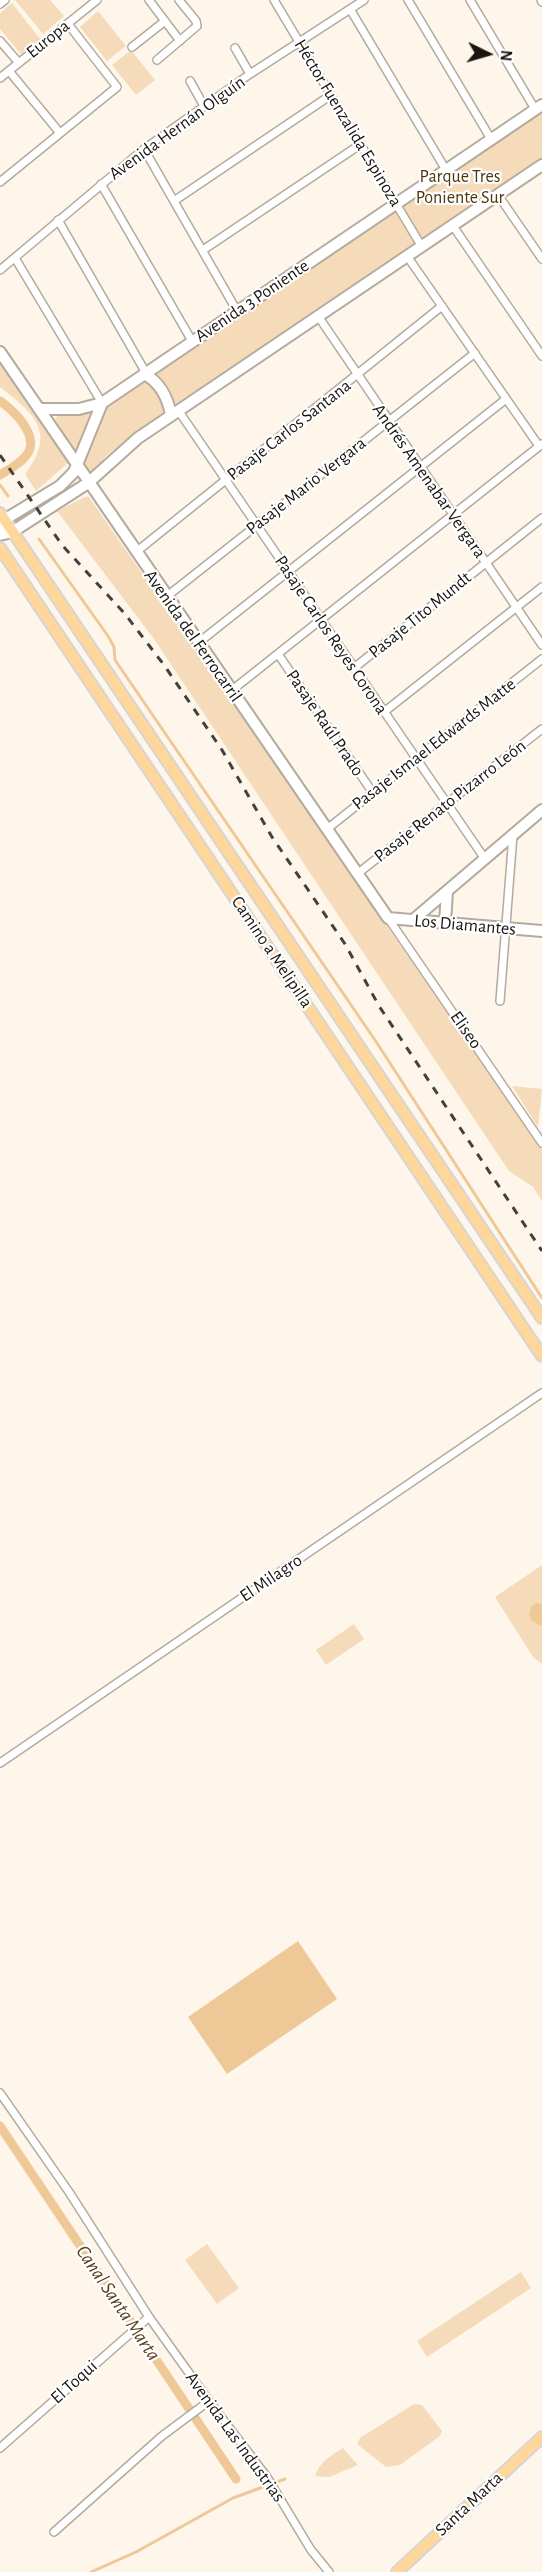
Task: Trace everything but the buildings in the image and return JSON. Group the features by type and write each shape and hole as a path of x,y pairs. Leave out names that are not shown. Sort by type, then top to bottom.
{"main road":[{"name":"Avenida 3 Poniente","path":"102,403 539,107"},
{"path":"0,536 12,532 88,483 123,449 542,165"},
{"name":"Avenida del Ferrocarril","path":"0,352 388,918"},
{"path":"145,373 162,391 175,413"},
{"path":"40,409 79,409 102,403"},
{"path":"1,520 60,486 78,466 102,403"},
{"name":"Camino a Melipilla","path":"1,520 12,532 542,1318"},
{"name":"Camino a Melipilla","path":"0,548 542,1356"},
{"path":"413,920 542,810"},
{"path":"445,923 447,891"},
{"name":"Los Diamantes","path":"388,918 542,931"},
{"path":"336,1048 353,1037"},
{"path":"385,1121 402,1109"},
{"path":"494,1284 511,1272"},
{"name":"Santa Marta","path":"397,2572 542,2437"}],"street":[{"path":"0,4 4,0"},
{"name":"Europa","path":"0,78 97,0"},
{"path":"148,0 180,41"},
{"path":"157,60 197,26 196,21 179,0"},
{"name":"Héctor Fuenzalida Espinoza","path":"274,0 422,247"},
{"name":"Avenida Hernán Olguín","path":"0,270 144,149 250,74 364,0"},
{"path":"408,0 491,139"},
{"path":"470,0 539,107"},
{"path":"350,9 446,170"},
{"path":"132,47 165,21"},
{"path":"0,182 117,87 68,24"},
{"path":"0,41 19,63"},
{"path":"235,48 250,74"},
{"path":"9,71 60,133"},
{"path":"190,81 204,106"},
{"path":"174,201 332,95"},
{"path":"202,250 361,144"},
{"path":"144,149 237,310"},
{"path":"100,184 192,341"},
{"path":"498,195 542,259"},
{"path":"58,220 145,373"},
{"path":"453,226 542,356"},
{"path":"231,691 540,445 407,256"},
{"path":"15,258 102,403"},
{"name":"Pasaje Carlos Santana","path":"135,552 442,306"},
{"name":"Andrés Amenabar Vergara","path":"318,316 542,645"},
{"name":"Pasaje Mario Vergara","path":"166,597 475,353"},
{"path":"198,643 506,399"},
{"name":"Pasaje Carlos Reyes Corona","path":"175,413 257,526 485,859"},
{"name":"Pasaje Tito Mundt","path":"354,668 542,518"},
{"path":"384,712 542,587"},
{"name":"Pasaje Raúl Prado","path":"278,654 373,793"},
{"name":"Pasaje Ismael Edwards Matte","path":"327,829 542,659"},
{"name":"Pasaje Renato Pizarro León","path":"357,874 542,729"},
{"path":"500,1001 513,835"},
{"name":"Eliseo","path":"388,918 542,1142"},
{"path":"542,1135 542,1142"},
{"name":"El Milagro","path":"0,1762 542,1393"},
{"name":"Avenida Las Industrias","path":"0,2093 69,2192 149,2317 267,2477 311,2550 329,2572"},
{"name":"El Toqui","path":"0,2448 149,2317"},
{"path":"54,2532 182,2419 209,2401"}],"green space":[{"path":"15,0 50,0 64,16 43,34"},
{"path":"12,3 40,39 21,54 0,29 0,13"},
{"path":"98,11 126,46 107,61 80,27"},
{"path":"131,50 155,80 136,95 112,65"},
{"name":"Parque Tres Poniente Sur","path":"542,110 542,159 136,433 106,456 92,475 83,463 106,405"},
{"path":"0,360 67,455 68,463 36,491 25,474 35,460 40,447 38,425 23,406 0,387"},
{"path":"91,411 75,453 55,419 62,412"},
{"path":"89,497 542,1149 542,1201 533,1187 509,1171 154,639 57,511"},
{"path":"512,1086 542,1089 538,1127"},
{"path":"542,1565 542,1664 533,1657 495,1597"},
{"path":"354,1624 364,1639 326,1665 316,1650"},
{"path":"207,2244 239,2288 217,2304 185,2260"},
{"path":"521,2272 531,2288 427,2357 417,2341"},
{"path":"414,2404 422,2405 442,2431 440,2436 400,2465 386,2467 357,2444 360,2438"},
{"path":"343,2448 358,2465 329,2477 315,2476 323,2463"}],"shaded area":[{"path":"536,1603 542,1604 542,1626 532,1621 529,1616 531,1607"},
{"path":"298,1941 337,1999 227,2074 188,2017"}],"waterway":[{"name":"Canal Santa Marta","path":"0,401 22,423 27,430 31,444 24,459 0,475"},
{"path":"0,485 8,496"},
{"path":"39,539 108,636 114,647 115,660 375,1040 542,1298"},
{"name":"Canal Santa Marta","path":"0,2126 236,2479"},
{"path":"91,2572 136,2552 233,2498 285,2479"}],"railway":[{"path":"0,455 62,545 125,614 164,665 222,750 272,837 345,944 379,1006 542,1251"}]}
